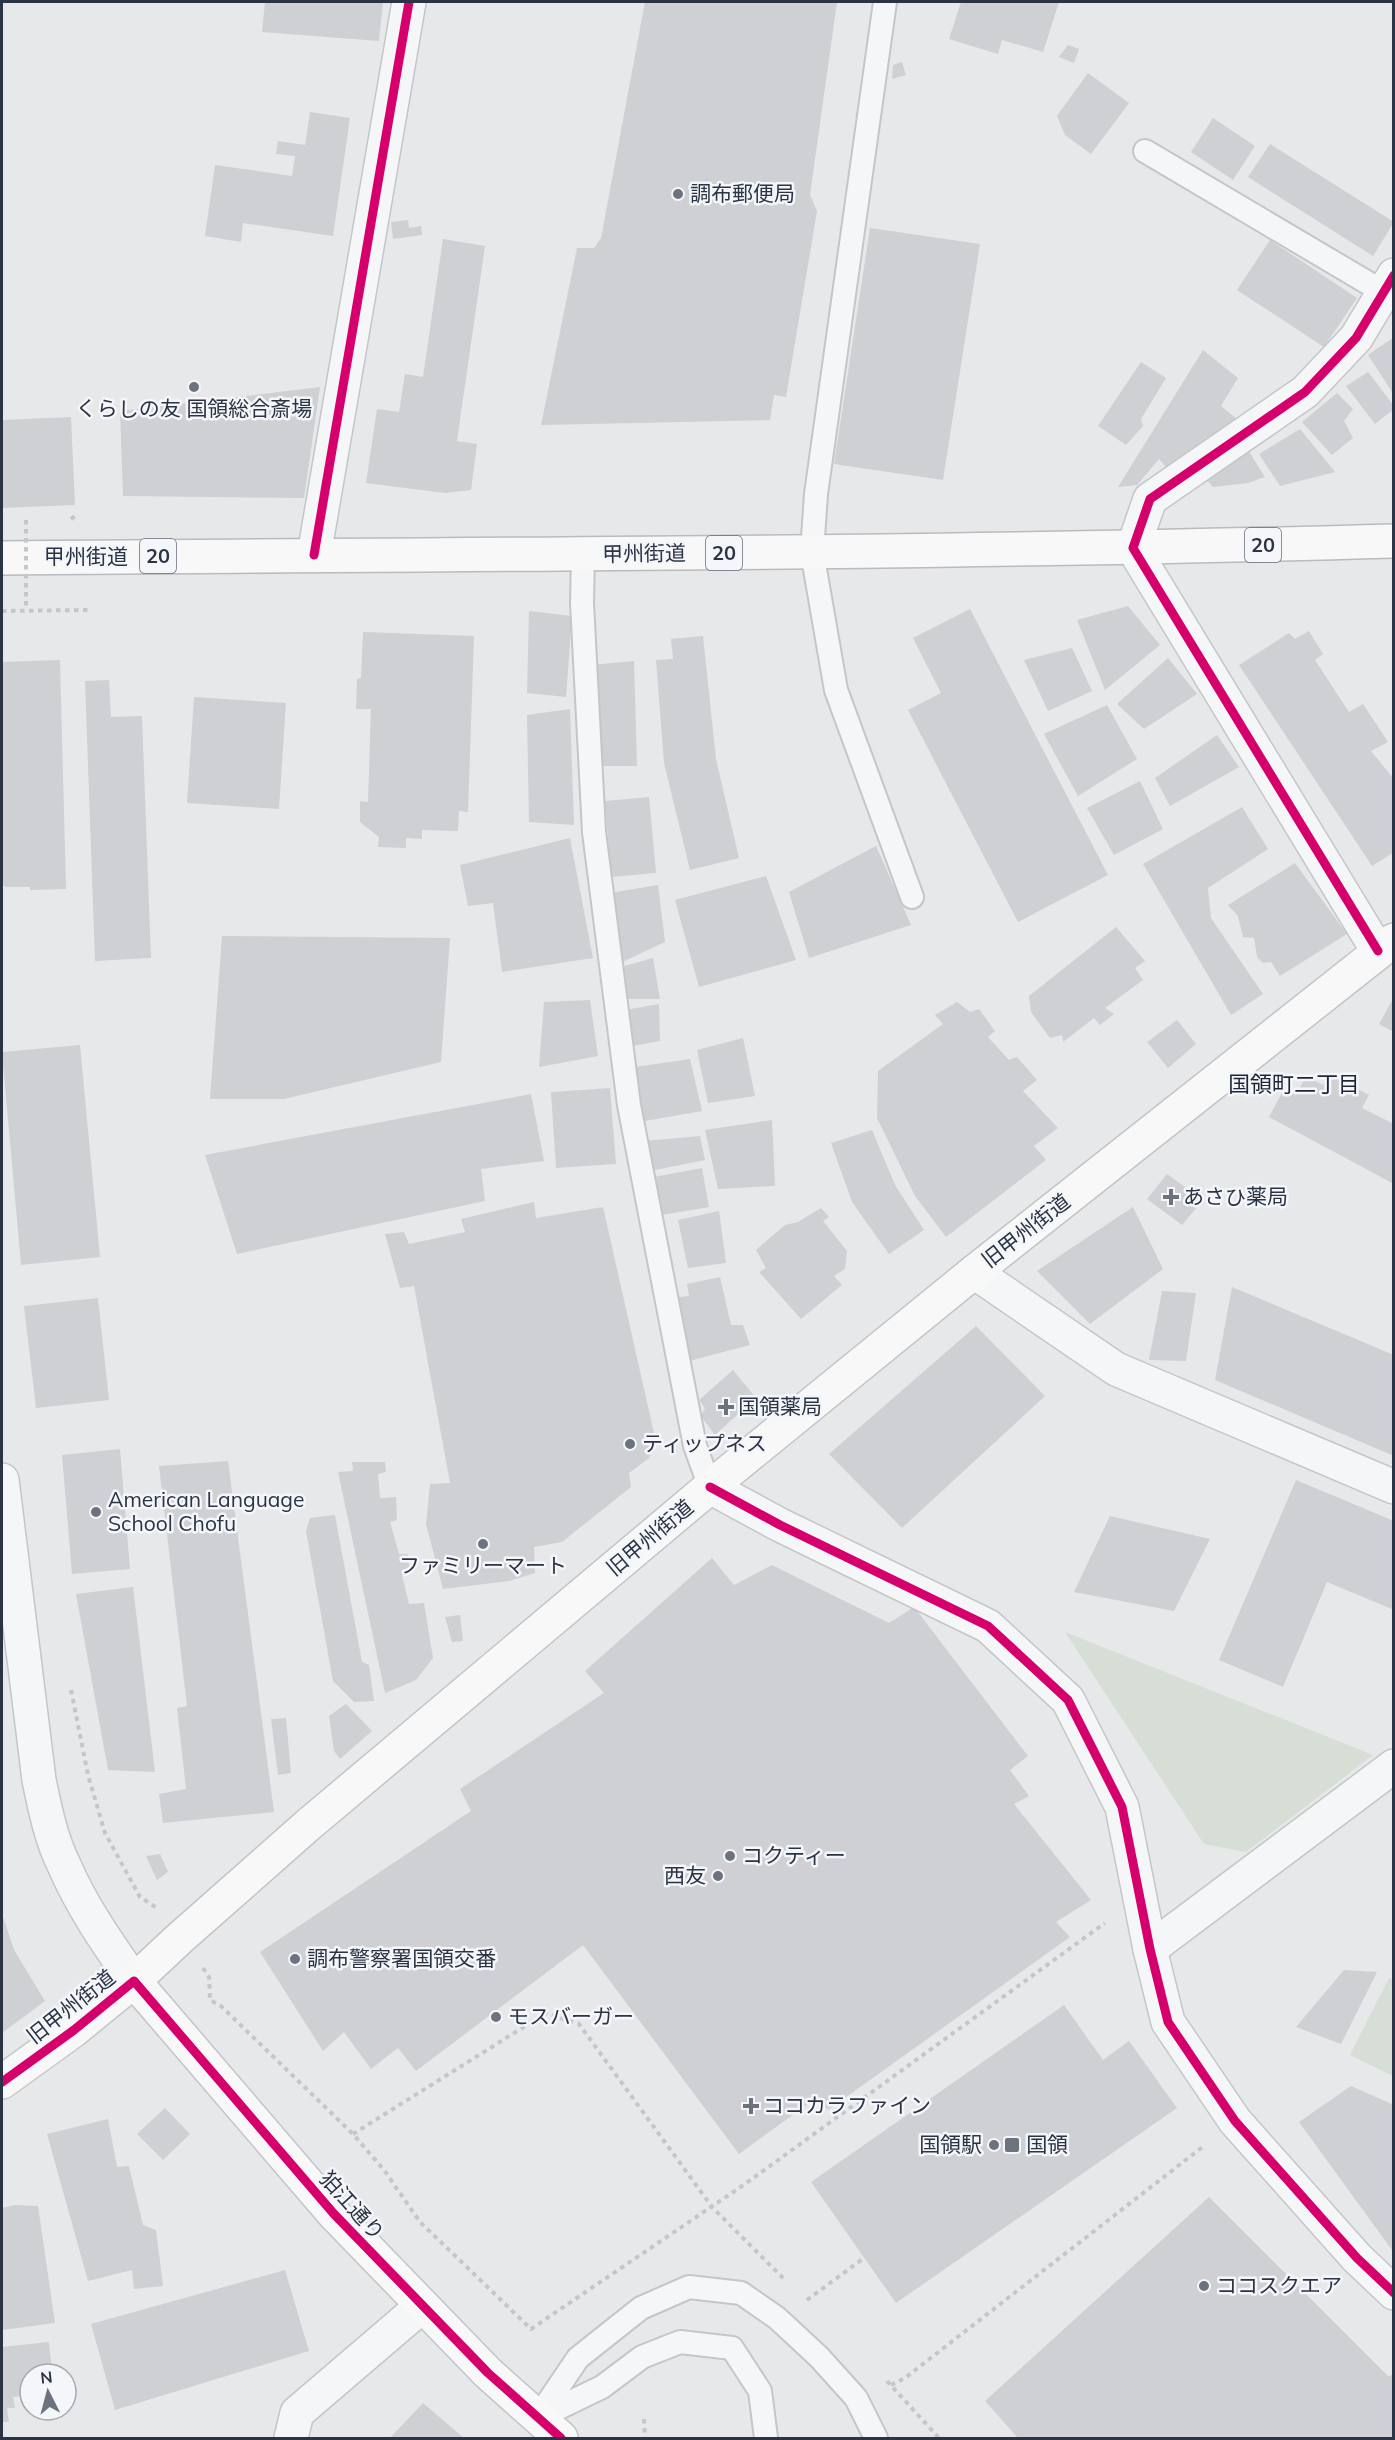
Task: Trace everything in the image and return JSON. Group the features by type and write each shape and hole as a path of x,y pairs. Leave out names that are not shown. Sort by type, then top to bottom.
{"main road":[{"name":"甲州街道","path":"2,558 583,555 1133,548 1394,541"},
{"name":"旧甲州街道","path":"2,2082 74,2030 134,1981 308,1825 710,1487 974,1272 1386,946"},
{"name":"狛江通り","path":"134,1981 334,2214 488,2373 550,2428"}],"street":[{"path":"314,555 409,2"},
{"path":"1386,946 1133,548 1150,499 1305,392 1356,338 1389,284"},
{"path":"974,1272 1116,1369 1394,1488"},
{"path":"2,1480 39,1780 48,1823 63,1864 79,1896 98,1929 134,1981"},
{"path":"710,1487 780,1525 988,1626 1068,1700 1122,1807 1150,1949 1168,2022 1235,2121 1357,2258 1394,2293"},
{"path":"1150,1949 1394,1766"},
{"path":"291,2439 297,2412 422,2306"}],"lane":[{"path":"885,2 816,494 812,552 836,690 912,897"},
{"path":"1145,151 1389,284"},
{"path":"583,555 582,603 594,832 629,1105 695,1446 710,1487"},
{"path":"550,2428 578,2358 641,2308 690,2287 741,2293 777,2318 819,2357 856,2398 876,2439"},
{"path":"550,2428 642,2357 680,2342 732,2349 760,2391 766,2439"}],"path":[{"path":"26,520 26,610"},
{"path":"2,611 88,610"},
{"path":"71,1690 88,1775 105,1833 140,1897 154,1905 166,1917 209,1977 210,2000 220,2006 353,2134 384,2170 420,2222 531,2329 712,2207 1140,1898"},
{"path":"353,2134 546,2013 579,2024 712,2207"},
{"path":"891,2385 905,2378 1235,2121"},
{"path":"806,2301 864,2258"},
{"path":"644,2419 645,2439"}],"shaded area":[{"path":"1065,1632 1373,1755 1246,1852 1204,1844"},
{"path":"1389,1978 1394,1980 1393,2076 1350,2055"}],"building":[{"path":"265,2 383,2 379,41 262,32"},
{"path":"645,2 837,2 810,195 817,211 786,397 774,395 770,420 541,425 577,248 594,248 601,238"},
{"path":"961,2 1059,2 1043,52 1002,40 998,54 949,39"},
{"path":"1068,45 1079,49 1074,63 1059,57"},
{"path":"902,62 906,75 892,79 893,65"},
{"path":"1088,73 1129,103 1091,154 1065,135 1057,116"},
{"path":"310,112 350,118 333,236 243,223 241,242 205,236 215,165 292,176 295,156 276,154 278,141 305,145"},
{"path":"1213,118 1255,146 1233,180 1191,152"},
{"path":"1270,144 1394,222 1373,256 1248,177"},
{"path":"408,220 409,228 421,226 422,235 393,239 391,222"},
{"path":"870,228 980,244 943,480 834,464"},
{"path":"443,239 485,246 457,441 477,444 471,490 445,493 366,483 377,409 399,412 405,374 423,377"},
{"path":"1270,240 1357,298 1324,347 1237,290"},
{"path":"1394,337 1394,395 1368,355"},
{"path":"1203,350 1238,378 1221,406 1238,420 1168,469 1159,459 1137,485 1118,487"},
{"path":"1141,362 1166,378 1141,419 1143,426 1126,445 1098,426"},
{"path":"1368,372 1394,406 1394,409 1375,424 1346,386"},
{"path":"320,387 304,498 123,496 120,411"},
{"path":"1337,393 1353,409 1344,421 1353,438 1332,455 1302,422"},
{"path":"71,417 75,505 2,508 2,420"},
{"path":"1300,429 1335,472 1280,486 1259,454"},
{"path":"1248,450 1265,477 1248,483 1213,487 1205,478"},
{"path":"1128,606 1160,645 1105,690 1077,620"},
{"path":"970,609 1108,875 1018,922 908,710 941,693 913,638"},
{"path":"529,611 572,616 566,697 527,693"},
{"path":"1309,631 1323,654 1315,660 1349,712 1363,704 1388,742 1371,751 1394,779 1394,852 1372,866 1239,665 1289,633 1295,639"},
{"path":"363,632 474,636 468,812 459,811 458,831 422,830 422,839 406,838 406,848 378,847 379,837 360,822 360,801 368,802 371,709 356,709 357,679 361,678"},
{"path":"703,636 716,759 739,858 690,870 664,763 656,660 673,659 671,639"},
{"path":"1072,648 1092,691 1048,711 1024,660"},
{"path":"1168,658 1197,694 1144,729 1117,704"},
{"path":"60,660 66,889 30,890 30,887 5,887 2,883 2,662"},
{"path":"634,661 637,766 594,766 591,665"},
{"path":"109,680 111,717 142,716 151,958 95,961 85,681"},
{"path":"194,697 286,703 279,809 187,803"},
{"path":"1107,705 1137,759 1078,796 1044,734"},
{"path":"570,709 574,825 529,822 527,715"},
{"path":"1217,735 1239,767 1170,806 1155,778"},
{"path":"1140,781 1163,829 1114,855 1087,808"},
{"path":"649,797 656,873 611,877 605,801"},
{"path":"1242,807 1268,849 1208,888 1211,918 1263,994 1231,1015 1143,864"},
{"path":"570,838 593,958 502,972 493,903 468,906 460,865"},
{"path":"876,846 911,925 809,958 789,892"},
{"path":"1295,863 1347,934 1280,976 1271,962 1263,963 1257,957 1254,938 1243,937 1238,916 1228,905"},
{"path":"766,876 796,960 699,987 675,900"},
{"path":"658,885 665,942 618,964 610,893"},
{"path":"1116,927 1145,961 1135,968 1143,980 1105,1008 1114,1014 1100,1025 1094,1018 1063,1042 1062,1035 1050,1038 1031,1012 1029,996"},
{"path":"222,936 450,938 441,1062 284,1099 210,1099"},
{"path":"653,958 660,999 619,999 614,969"},
{"path":"1394,997 1394,1032 1379,1024"},
{"path":"590,1000 598,1056 539,1067 544,1002"},
{"path":"957,1002 970,1012 979,1009 995,1031 988,1037 1009,1060 1017,1057 1037,1080 1023,1091 1058,1128 1034,1146 1046,1160 946,1237 915,1196 877,1118 878,1071 943,1024 935,1015"},
{"path":"659,1004 660,1041 627,1047 619,1011"},
{"path":"1177,1020 1196,1044 1168,1068 1147,1042"},
{"path":"743,1038 755,1096 708,1103 697,1050"},
{"path":"80,1045 100,1257 21,1265 2,1052"},
{"path":"690,1059 702,1111 639,1122 628,1068"},
{"path":"1329,1074 1369,1095 1362,1108 1394,1124 1394,1184 1269,1117 1284,1089 1296,1095 1306,1076 1323,1085"},
{"path":"610,1088 616,1164 556,1168 551,1092"},
{"path":"531,1094 544,1161 481,1169 485,1201 237,1254 205,1155"},
{"path":"772,1120 775,1186 718,1189 705,1130"},
{"path":"872,1130 895,1185 924,1230 889,1254 852,1202 831,1143"},
{"path":"700,1136 705,1160 650,1171 644,1141"},
{"path":"702,1168 709,1207 656,1216 654,1177"},
{"path":"1167,1174 1203,1200 1182,1225 1147,1199"},
{"path":"534,1202 536,1218 603,1207 656,1442 649,1458 629,1473 631,1487 562,1542 534,1547 535,1573 509,1581 443,1589 426,1524 430,1484 450,1483 414,1286 400,1288 385,1234 404,1232 409,1244 465,1232 461,1219"},
{"path":"1133,1207 1163,1269 1090,1324 1037,1271"},
{"path":"821,1208 829,1217 823,1221 847,1251 845,1269 834,1276 842,1285 801,1319 759,1272 766,1268 756,1250 785,1225 798,1222"},
{"path":"719,1211 726,1263 688,1268 678,1220"},
{"path":"720,1277 731,1325 743,1325 750,1345 689,1361 679,1297 689,1296 687,1284"},
{"path":"1232,1287 1394,1355 1394,1456 1215,1380"},
{"path":"1162,1291 1196,1293 1186,1361 1149,1360"},
{"path":"98,1298 109,1400 36,1408 24,1306"},
{"path":"976,1326 1045,1396 902,1528 829,1454"},
{"path":"733,1370 756,1398 715,1435 701,1416 705,1408 699,1400"},
{"name":"American Language School Chofu","path":"120,1449 130,1569 72,1574 62,1455"},
{"path":"228,1461 274,1812 163,1823 159,1794 186,1789 177,1708 187,1706 159,1466"},
{"path":"352,1462 385,1462 386,1472 378,1474 380,1498 396,1497 397,1520 390,1522 399,1554 408,1554 410,1574 402,1575 409,1604 424,1603 433,1658 416,1680 385,1693 338,1472 353,1471"},
{"path":"1296,1480 1394,1521 1394,1610 1327,1582 1283,1687 1219,1660"},
{"path":"335,1515 362,1662 369,1665 374,1701 354,1702 333,1681 306,1531 310,1518"},
{"path":"1110,1516 1210,1539 1174,1611 1074,1592"},
{"name":"コクティー","path":"712,1558 734,1585 772,1565 889,1623 914,1607 1028,1756 1010,1770 1029,1796 1014,1804 1091,1900 1056,1922 1070,1937 828,2110 816,2098 739,2154 583,1945 416,2071 398,2048 371,2069 344,2032 323,2051 260,1952 471,1811 460,1789 604,1693 585,1671"},
{"path":"133,1587 155,1772 108,1770 76,1594"},
{"path":"460,1615 463,1641 452,1642 445,1617"},
{"path":"346,1704 372,1731 340,1759 334,1751 329,1716"},
{"path":"286,1718 291,1773 278,1775 271,1719"},
{"path":"160,1854 168,1872 157,1880 146,1856"},
{"path":"2,1914 14,1950 45,2001 2,2033"},
{"path":"1344,1970 1377,1972 1341,2044 1296,2027"},
{"name":"国領駅","path":"1064,2005 1103,2060 1129,2041 1177,2108 896,2303 811,2182"},
{"path":"1351,2086 1394,2105 1394,2249 1392,2250 1299,2122"},
{"path":"165,2108 190,2134 163,2160 137,2134"},
{"path":"108,2119 117,2167 129,2166 143,2225 156,2230 163,2286 134,2289 132,2270 88,2281 47,2134"},
{"name":"ココスクエア","path":"1209,2197 1388,2376 1394,2375 1394,2438 1018,2438 985,2401"},
{"path":"15,2205 38,2206 55,2323 2,2330 2,2208"},
{"path":"285,2270 309,2351 115,2410 91,2324"},
{"path":"49,2342 51,2362 18,2362 18,2396 13,2397 15,2408 7,2408 9,2422 2,2422 2,2347"},
{"path":"423,2403 464,2438 390,2438"}],"cycle path":[{"path":"314,555 409,2"},
{"path":"1378,951 1133,548 1150,499 1305,392 1356,338 1394,275"},
{"path":"710,1487 780,1525 988,1626 1068,1700 1122,1807 1150,1949 1168,2022 1235,2121 1357,2258 1394,2293"},
{"path":"2,2082 74,2030 134,1981 334,2214 488,2373 561,2438"}],"place":[{"name":"調布郵便局","path":"678,194"},
{"name":"くらしの友 国領総合斎場","path":"194,387"},
{"name":"あさひ薬局","path":"1171,1197"},
{"name":"国領薬局","path":"726,1407"},
{"name":"ティップネス","path":"630,1444"},
{"name":"American Language School Chofu","path":"96,1512"},
{"name":"ファミリーマート","path":"483,1544"},
{"name":"コクティー","path":"730,1856"},
{"name":"西友","path":"718,1876"},
{"name":"調布警察署国領交番","path":"295,1959"},
{"name":"モスバーガー","path":"496,2017"},
{"name":"ココカラファイン","path":"751,2106"},
{"name":"国領駅","path":"994,2145"},
{"name":"国領","path":"1012,2145"},
{"name":"ココスクエア","path":"1204,2286"}],"district":[{"name":"国領町二丁目","path":"1294,1084"}]}
